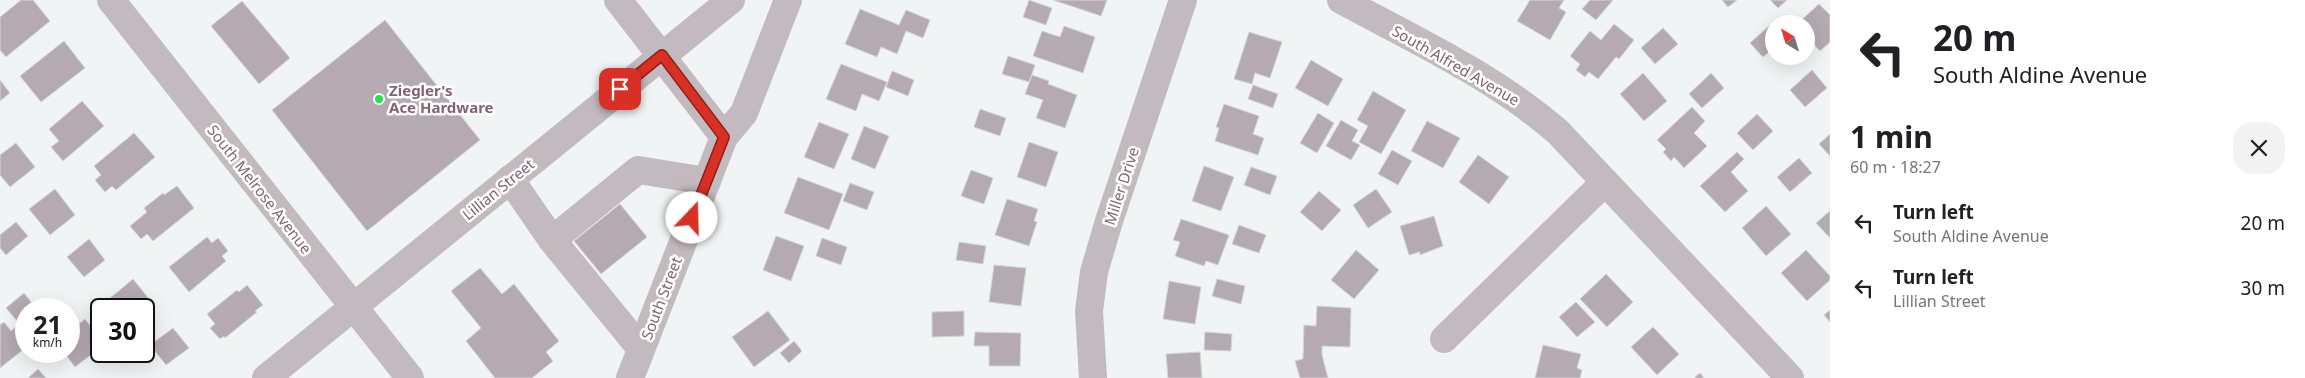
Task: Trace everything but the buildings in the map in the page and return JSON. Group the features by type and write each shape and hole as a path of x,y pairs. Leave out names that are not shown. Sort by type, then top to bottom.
{"street":[{"name":"South Melrose Avenue","path":"110,0 410,378"},
{"name":"South Street","path":"630,378 724,137 744,113 788,0"},
{"name":"Miller Drive","path":"1093,378 1089,311 1094,272 1109,221 1183,0"},
{"name":"South Alfred Avenue","path":"1341,0 1510,94 1558,132 1790,378"},
{"name":"Lillian Street","path":"266,378 662,55 724,2"},
{"path":"628,3 662,55 724,137"},
{"path":"552,240 638,170 707,181"},
{"path":"510,179 552,240 641,349"},
{"path":"1444,339 1605,182"}],"place":[{"name":"Ziegler's Ace Hardware","path":"379,99"}],"route":[{"path":"620,89 662,55 724,137 692,218"}]}
